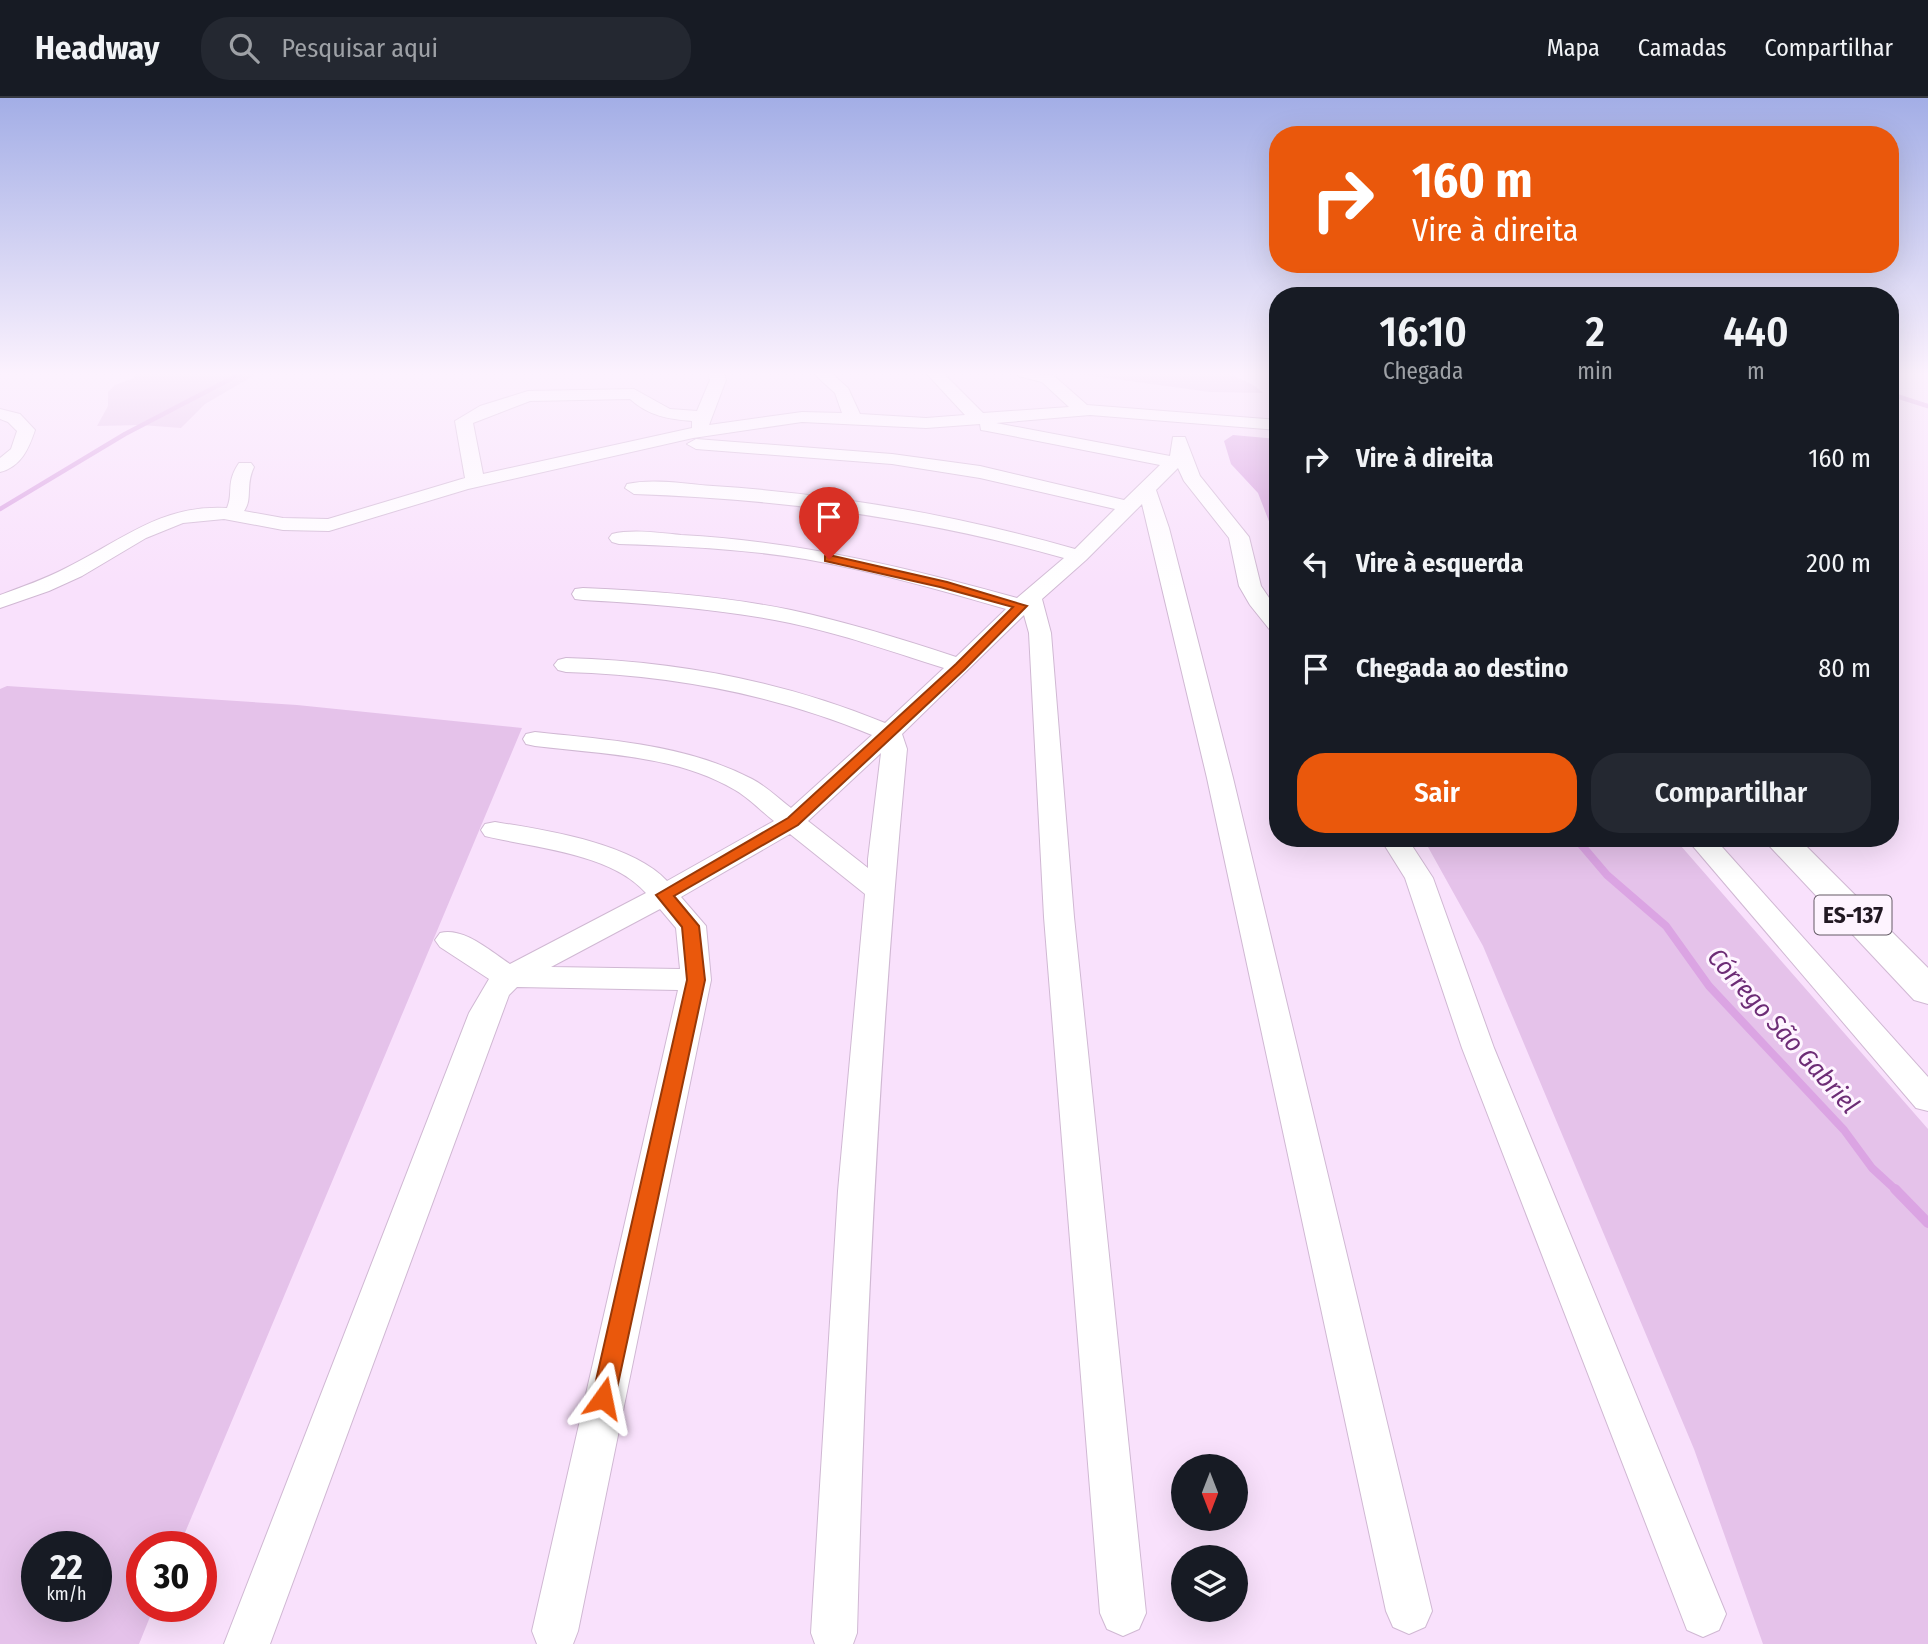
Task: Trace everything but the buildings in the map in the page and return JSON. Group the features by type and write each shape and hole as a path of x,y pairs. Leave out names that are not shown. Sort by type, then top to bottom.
{"main road":[{"name":"ES-137","path":"1788,847 1928,990"}],"street":[{"path":"0,467 22,445"},
{"path":"470,445 475,481"},
{"path":"0,602 75,572 158,525 179,517 203,513 232,514 284,524 329,525 475,481 637,445"},
{"path":"723,445 892,459 1138,499 1159,528 1220,778 1409,1611"},
{"path":"1095,445 1178,460"},
{"path":"1177,445 1178,460 1239,537 1250,586 1269,614"},
{"path":"247,1644 496,990 509,977 664,895 793,821 1026,602 1079,556 1178,460"},
{"path":"232,514 239,505 238,480 245,467"},
{"path":"634,488 764,495 891,510 1012,536 1079,556"},
{"path":"619,538 703,542 804,553 1026,602"},
{"path":"583,594 699,602 766,612 898,645 960,666"},
{"path":"1026,602 1040,633 1059,917 1123,1613"},
{"path":"566,665 649,668 723,682 809,704 889,733"},
{"path":"834,1633 842,1387 878,890 894,749 889,733"},
{"path":"535,739 647,752 703,768 745,785 878,890"},
{"path":"495,830 554,840 600,854 646,875 691,926 696,980 555,1631"},
{"path":"1399,847 1419,878 1478,1048 1703,1615"},
{"path":"1707,847 1928,1099"},
{"path":"450,940 509,977 696,980"}],"shaded area":[{"path":"1225,445 1269,445 1269,521 1258,493 1231,464"},
{"path":"7,686 297,705 522,728 186,1531 126,1531 126,1622 148,1622 139,1644 0,1644 0,689"},
{"path":"1428,847 1682,847 1928,1129 1928,1644 1763,1644 1694,1449 1483,946"}],"waterway":[{"path":"0,509 106,445"},
{"name":"Córrego São Gabriel","path":"1583,847 1607,875 1666,926 1709,986 1844,1130 1872,1168 1896,1190"},
{"name":"Córrego São Gabriel","path":"1896,1190 1928,1223"}],"route":[{"path":"603,1398 696,980 691,926 664,895 793,821 1021,606 943,584 829,559"}]}
